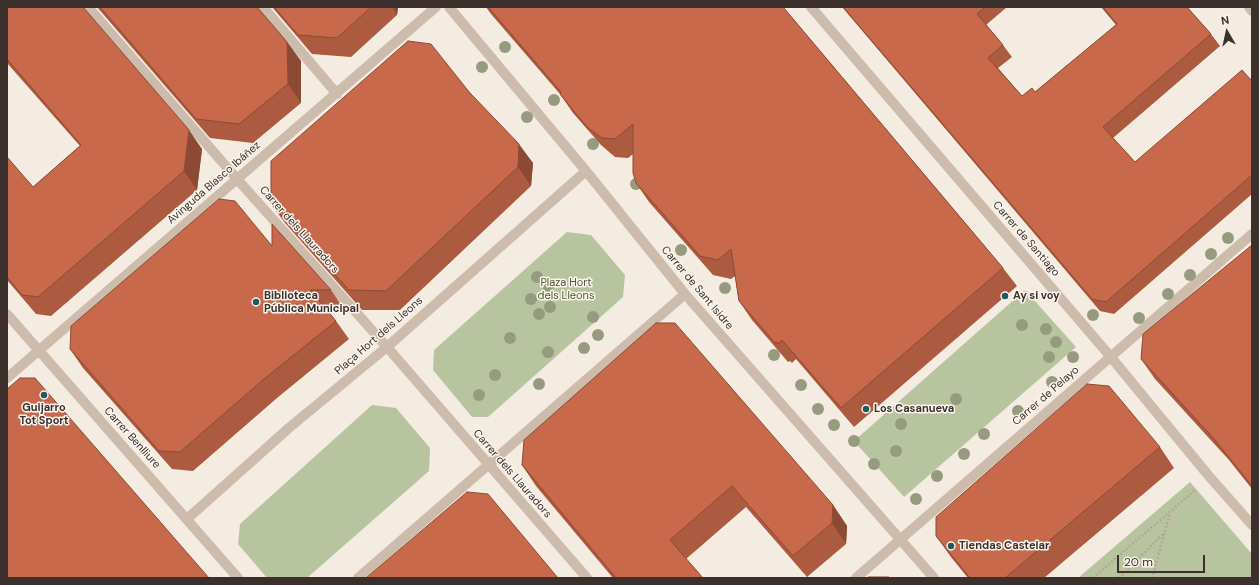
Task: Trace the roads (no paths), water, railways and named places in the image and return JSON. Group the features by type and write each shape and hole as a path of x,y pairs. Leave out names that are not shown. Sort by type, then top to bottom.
{"street":[{"name":"Carrer dels Llauradors","path":"88,7 237,179 387,347 587,578"},
{"path":"263,7 337,94"},
{"name":"Avinguda Blasco Ibáñez","path":"7,378 436,7"},
{"name":"Carrer de Sant Isidre","path":"449,7 586,171 685,294 934,578"},
{"name":"Carrer de Santiago","path":"810,7 1110,356 1208,475 1252,525"},
{"path":"1249,7 1252,10"},
{"name":"Plaça Hort dels Lleons","path":"187,519 290,428 387,347 586,171"},
{"name":"Carrer de Pelayo","path":"856,578 1252,234"},
{"path":"358,578 685,294"},
{"name":"Carrer Benlliure","path":"7,314 238,578"}],"place":[{"name":"Ay si voy","path":"1005,296"},
{"name":"Biblioteca Pública Municipal","path":"256,302"},
{"name":"Guijarro Tot Sport","path":"44,395"},
{"name":"Los Casanueva","path":"866,409"},
{"name":"Tiendas Castelar","path":"951,546"}],"park label":[{"name":"Plaza Hort dels Lleons","path":"566,289"}]}
